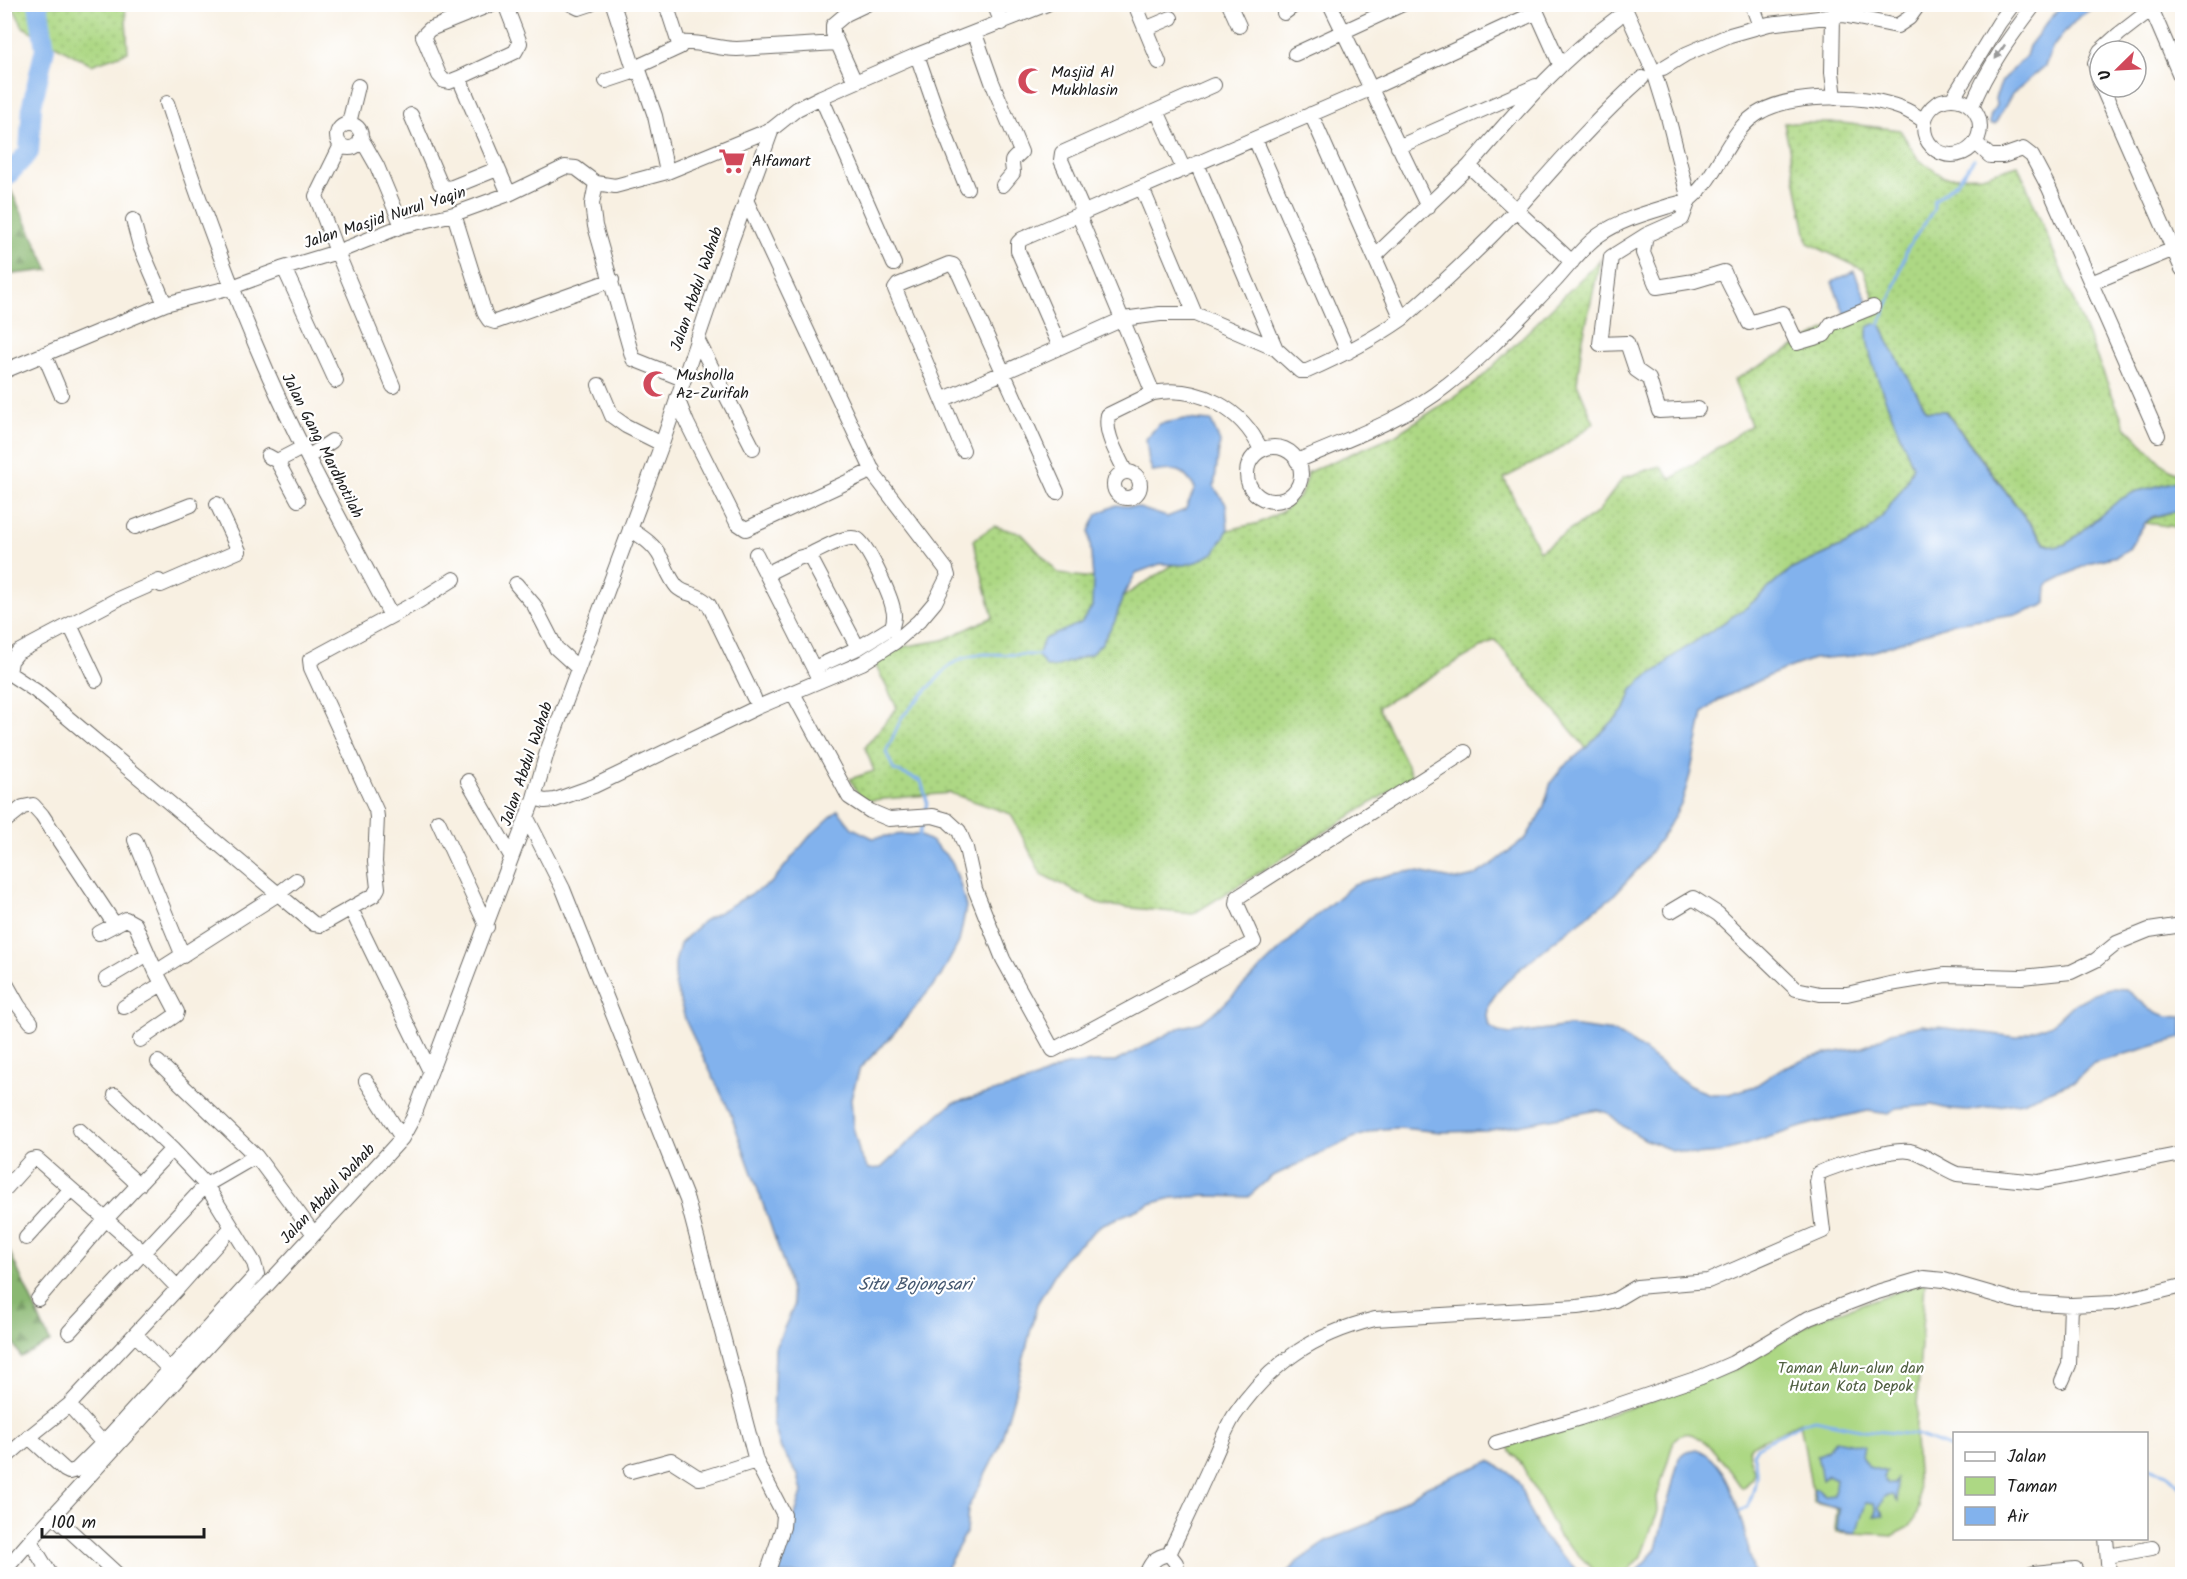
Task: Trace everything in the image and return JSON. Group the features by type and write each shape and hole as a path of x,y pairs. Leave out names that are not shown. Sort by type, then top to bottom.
{"street":[{"path":"492,4 430,29 423,36 444,81 449,82 459,78 515,52 520,47 505,4"},
{"path":"571,4 583,8 591,4"},
{"path":"614,4 655,116 667,172"},
{"path":"606,81 637,71 641,65 677,49 679,43 666,4"},
{"path":"855,82 832,29 835,21 867,4"},
{"path":"994,4 1002,23"},
{"path":"683,379 633,359 595,226 592,204 596,183 615,186 667,172 772,129 797,109 821,97 917,55 1047,4"},
{"path":"1135,4 1159,62"},
{"path":"1229,4 1239,26"},
{"path":"1284,13 1296,4"},
{"path":"1330,4 1428,207"},
{"path":"1295,54 1403,4"},
{"path":"1623,4 1659,87 1689,200"},
{"path":"1752,4 1760,26"},
{"path":"1663,68 1717,40 1760,26 1828,10 1897,26 1909,18 1919,4"},
{"path":"1953,98 2013,4"},
{"path":"1972,106 1992,64 2035,4"},
{"path":"2114,39 2154,6 2182,80"},
{"path":"1060,347 1018,251 1018,243 1022,238 1081,215 1370,89 1535,8 1560,64"},
{"path":"1828,10 1835,98"},
{"path":"1145,29 1171,18"},
{"path":"1375,256 1469,166 1560,64 1617,18"},
{"path":"975,34 1021,152 1012,159 1012,174 1003,185"},
{"path":"679,43 704,43 731,49 837,43"},
{"path":"917,55 967,188"},
{"path":"459,78 508,194"},
{"path":"942,400 1124,319 1160,314 1195,314 1276,349 1300,371 1307,371 1375,338 1429,296 1516,210 1602,114 1642,78"},
{"path":"1398,147 1540,84"},
{"path":"1153,393 1081,215 1061,160 1062,153 1214,85"},
{"path":"349,123 358,86"},
{"path":"821,97 894,264"},
{"path":"1698,409 1659,411 1649,379 1636,370 1627,343 1600,344 1611,257 1646,235 1682,219 1689,200 1715,170 1736,136 1749,120 1762,111 1793,101 1835,98 1883,103 1901,108 1924,121"},
{"path":"1953,98 1963,100 1972,106 1981,124 1980,134 1970,150 1954,155 1937,151 1926,138 1924,121 1938,102 1953,98"},
{"path":"2107,99 2182,269"},
{"name":"Jalan Gang Mardhotilah","path":"167,103 196,193 231,287 269,377 305,452 391,616"},
{"path":"1157,111 1190,167 1276,349"},
{"path":"1311,114 1402,319"},
{"path":"411,115 440,183 444,187 450,188 497,169"},
{"path":"349,123 358,128 402,226"},
{"path":"341,145 337,138 338,130 349,123"},
{"name":"Jalan Abdul Wahab","path":"4,1571 52,1515 402,1138 413,1119 534,798 548,752 662,444 772,129"},
{"path":"341,145 354,147 361,138"},
{"path":"1255,139 1348,352"},
{"path":"1976,143 1987,154 1994,157 2023,149 2032,156 2049,188 2158,435"},
{"path":"341,145 316,196 393,386"},
{"path":"1469,166 1572,262"},
{"name":"Jalan Masjid Nurul Yaqin","path":"4,371 165,304 231,287 337,252 402,226 454,214 508,194 565,167 576,168 596,183"},
{"path":"1142,188 1195,314"},
{"path":"746,200 873,470 946,569 948,576 935,602 919,621 895,642 862,663 817,674"},
{"path":"1297,461 1388,421 1447,386 1502,336 1597,237 1618,224 1689,200"},
{"path":"454,214 485,314 489,320 495,322 612,280"},
{"path":"134,220 140,246 165,304"},
{"path":"1646,235 1643,253 1657,287 1694,281 1724,272 1732,292 1740,300 1749,323 1783,313 1797,344 1824,335 1830,324 1873,307"},
{"path":"2091,283 2174,249"},
{"path":"963,450 895,292 898,285 949,264 953,265 959,274 1057,492"},
{"path":"284,268 336,381"},
{"path":"697,339 753,448"},
{"path":"44,354 60,394"},
{"path":"599,385 612,416 626,426 662,444"},
{"path":"1125,471 1108,431 1108,416 1153,393 1172,391 1206,396 1235,415 1247,428 1261,450"},
{"path":"677,398 687,423 737,523 746,529 873,470"},
{"path":"298,500 272,458 305,452 332,441"},
{"path":"1271,447 1281,448 1297,461 1301,472 1299,483 1293,493 1283,500 1272,501 1260,498 1252,490 1247,480 1247,468 1252,457 1261,450 1271,447"},
{"path":"217,504 239,551 118,599 18,652 7,672 36,691 317,925 374,896 378,888 375,862 378,817 373,800 310,668 310,660 454,579"},
{"path":"135,527 191,505"},
{"path":"630,529 657,551 675,585 685,592 702,597 709,605 754,698"},
{"path":"534,798 545,801 555,800 594,786 725,722 793,693 817,674 892,627 893,608 862,542 852,538 834,543 766,574"},
{"path":"756,554 817,674"},
{"path":"809,555 858,648"},
{"path":"516,584 534,605 556,648 578,668"},
{"path":"70,625 96,680"},
{"path":"793,693 849,797 870,811 889,819 933,816 947,820 959,831 966,848 975,889 1003,959 1053,1050 1254,942 1238,904 1238,897 1465,752"},
{"path":"468,781 512,856"},
{"path":"4,822 23,807 33,805 115,925"},
{"path":"526,818 563,889 687,1200 756,1461 784,1515 783,1527 767,1575"},
{"path":"438,821 487,927"},
{"path":"135,840 183,956"},
{"path":"124,1007 183,956 296,880"},
{"path":"1671,911 1693,898 1718,914 1796,989 1820,994 1847,994 1945,975 2022,976 2071,972 2096,960 2117,943 2149,930 2182,925"},
{"path":"351,909 430,1071"},
{"path":"99,933 126,919 130,919 135,924 177,1012 140,1040"},
{"path":"106,979 148,954"},
{"path":"4,980 31,1022"},
{"path":"158,1062 256,1156 314,1234"},
{"path":"366,1081 402,1138"},
{"path":"29,1437 64,1470 69,1472 76,1470 257,1274 254,1263 206,1185 115,1095"},
{"path":"79,1130 139,1185"},
{"path":"38,1299 106,1219 172,1149"},
{"path":"1169,1554 1233,1418 1256,1389 1281,1364 1310,1342 1345,1326 1375,1319 1577,1307 1615,1300 1637,1287 1708,1281 1824,1231 1817,1182 1819,1173 1899,1150 1918,1154 1957,1174 2038,1182 2182,1154"},
{"path":"69,1332 206,1185 256,1156"},
{"path":"6,1188 31,1160 37,1159 143,1252 178,1288"},
{"path":"26,1238 71,1189"},
{"path":"4,1459 69,1405 232,1227"},
{"path":"1496,1443 1580,1418 1701,1377 1745,1357 1809,1318 1874,1293 1924,1278 1944,1280 2020,1302 2071,1305 2123,1301 2182,1286"},
{"path":"2062,1381 2069,1365 2071,1305"},
{"path":"135,1334 169,1369"},
{"path":"69,1405 103,1443"},
{"path":"631,1471 671,1460 699,1478 706,1478 756,1461"},
{"path":"52,1515 117,1575"},
{"path":"30,1540 50,1575"},
{"path":"2106,1540 2109,1575"},
{"path":"2108,1556 2152,1548"},
{"path":"1146,1575 1152,1560 1169,1554"},
{"path":"1169,1554 1176,1563 1178,1575"},
{"path":"2031,1575 2075,1569 2077,1575"}],"green space":[{"path":"12,5 125,5 128,52 91,65 23,27"},
{"path":"1784,123 1842,123 1900,130 1918,159 1944,177 1982,176 2018,165 2125,426 2163,465 2182,476 2182,484 2177,481 2134,492 2119,500 2067,544 2055,547 2045,543 1946,411 1927,411 1882,327 1868,327 1871,354 1877,374 1913,466 1905,485 1867,533 1790,570 1747,607 1669,659 1665,665 1641,681 1632,690 1625,709 1586,748 1495,640 1378,707 1413,777 1193,914 1102,905 1041,874 1011,814 950,793 862,801 850,779 874,771 865,747 897,708 874,662 902,647 943,640 993,617 973,540 994,526 1022,534 1059,574 1093,578 1124,596 1228,530 1259,523 1283,511 1301,494 1308,472 1395,435 1476,383 1600,260 1582,343 1577,383 1594,423 1553,453 1504,478 1539,551 1598,512 1623,478 1660,466 1671,479 1751,425 1734,380 1876,302 1864,270 1808,243"},
{"path":"5,178 49,270 5,275"},
{"path":"2182,507 2182,528 2145,523 2154,518"},
{"path":"4,1239 50,1342 21,1357 5,1328"},
{"name":"Taman Alun-alun dan Hutan Kota Depok","path":"1925,1282 1915,1439 1919,1507 1908,1528 1894,1535 1836,1532 1837,1510 1814,1503 1800,1422 1752,1445 1749,1455 1754,1472 1752,1478 1742,1488 1711,1448 1692,1434 1682,1434 1674,1440 1657,1497 1658,1511 1641,1556 1625,1574 1598,1574 1559,1536 1522,1465 1507,1446 1654,1400 1740,1367 1812,1321"}],"water":[{"path":"2064,4 2097,5 2078,18 2063,34 2053,47 2045,66 2012,94 1995,124 1990,124 1990,117 1996,105 1995,98 2002,81 2026,56 2029,46"},
{"path":"1854,271 1869,305 1845,315 1832,282"},
{"name":"Situ Bojongsari","path":"1876,323 1882,327 1927,411 1945,411 2045,544 2055,547 2067,544 2119,500 2134,492 2177,481 2182,484 2182,507 2176,511 2152,517 2145,523 2129,549 2117,556 2092,562 2050,583 2047,587 2046,603 2042,606 2023,613 1954,623 1872,652 1813,659 1773,674 1719,700 1703,713 1682,802 1666,831 1639,868 1612,897 1516,972 1498,991 1489,1004 1487,1016 1489,1026 1498,1032 1510,1034 1569,1026 1615,1032 1639,1047 1690,1086 1710,1094 1729,1094 1755,1086 1779,1070 1811,1057 1864,1047 1892,1032 1922,1025 2016,1037 2052,1024 2071,1006 2095,993 2111,988 2126,989 2151,1010 2167,1016 2182,1017 2182,1038 2094,1063 2075,1081 2022,1102 1968,1111 1932,1105 1897,1108 1889,1114 1868,1111 1811,1124 1719,1153 1696,1155 1669,1149 1646,1140 1624,1127 1608,1113 1598,1110 1486,1131 1441,1132 1399,1128 1381,1129 1353,1138 1271,1177 1248,1197 1172,1198 1150,1204 1101,1225 1064,1258 1037,1304 999,1448 968,1508 966,1533 947,1567 949,1574 777,1574 802,1492 798,1475 781,1449 773,1422 775,1348 794,1306 786,1271 730,1112 686,1022 675,984 675,963 680,944 703,921 771,883 809,837 838,810 852,828 873,838 902,834 919,835 931,841 951,860 966,907 959,942 941,976 890,1038 860,1068 851,1098 853,1127 860,1155 868,1169 881,1168 953,1103 1026,1083 1066,1065 1115,1062 1179,1028 1201,1022 1221,1007 1309,922 1354,884 1413,871 1457,880 1474,876 1494,863 1526,838 1543,809 1551,782 1563,767 1586,748 1625,709 1632,690 1641,681 1665,665 1669,659 1747,607 1790,570 1867,533 1905,485 1913,466 1870,354 1867,338 1868,327"},
{"path":"1185,419 1211,421 1220,442 1214,487 1226,504 1228,530 1215,552 1199,561 1185,565 1160,564 1136,573 1123,596 1115,621 1102,643 1091,654 1055,667 1046,667 1038,656 1044,639 1081,623 1092,607 1093,578 1089,531 1097,514 1116,505 1136,507 1167,517 1185,510 1195,488 1186,476 1177,471 1153,472 1149,462 1146,439 1159,424"},
{"path":"1835,1440 1864,1446 1862,1456 1869,1467 1887,1472 1884,1477 1888,1484 1894,1484 1896,1480 1898,1501 1893,1495 1884,1497 1879,1508 1884,1515 1874,1516 1877,1511 1874,1504 1866,1503 1856,1533 1837,1530 1839,1509 1816,1502 1813,1490 1817,1489 1825,1496 1834,1495 1836,1479 1828,1475 1822,1480 1817,1455 1828,1450"},
{"path":"1696,1449 1709,1456 1720,1468 1729,1484 1742,1522 1754,1574 1634,1574 1656,1549 1679,1458 1687,1451"},
{"path":"1490,1461 1513,1475 1520,1485 1528,1509 1544,1538 1581,1574 1287,1574 1297,1562 1327,1541 1366,1525 1427,1486"}],"waterway":[{"path":"4,179 29,152 32,105 45,48 38,4"},
{"path":"1879,325 1894,290 1907,249 1933,211 1935,200 1957,182 1974,159"},
{"path":"925,813 927,801 921,781 894,770 886,752 902,717 950,665 963,658 982,654 1041,655"},
{"path":"919,835 923,822"},
{"path":"1740,1511 1748,1507 1754,1487 1756,1468 1753,1454 1757,1447 1802,1423 1815,1420 1864,1430 1917,1435 1953,1449"},
{"path":"2148,1468 2167,1474 2182,1488"}],"place":[{"name":"Masjid Al Mukhlasin","path":"1031,81"},
{"name":"Alfamart","path":"732,161"},
{"name":"Musholla Az-Zurifah","path":"656,384"}]}
